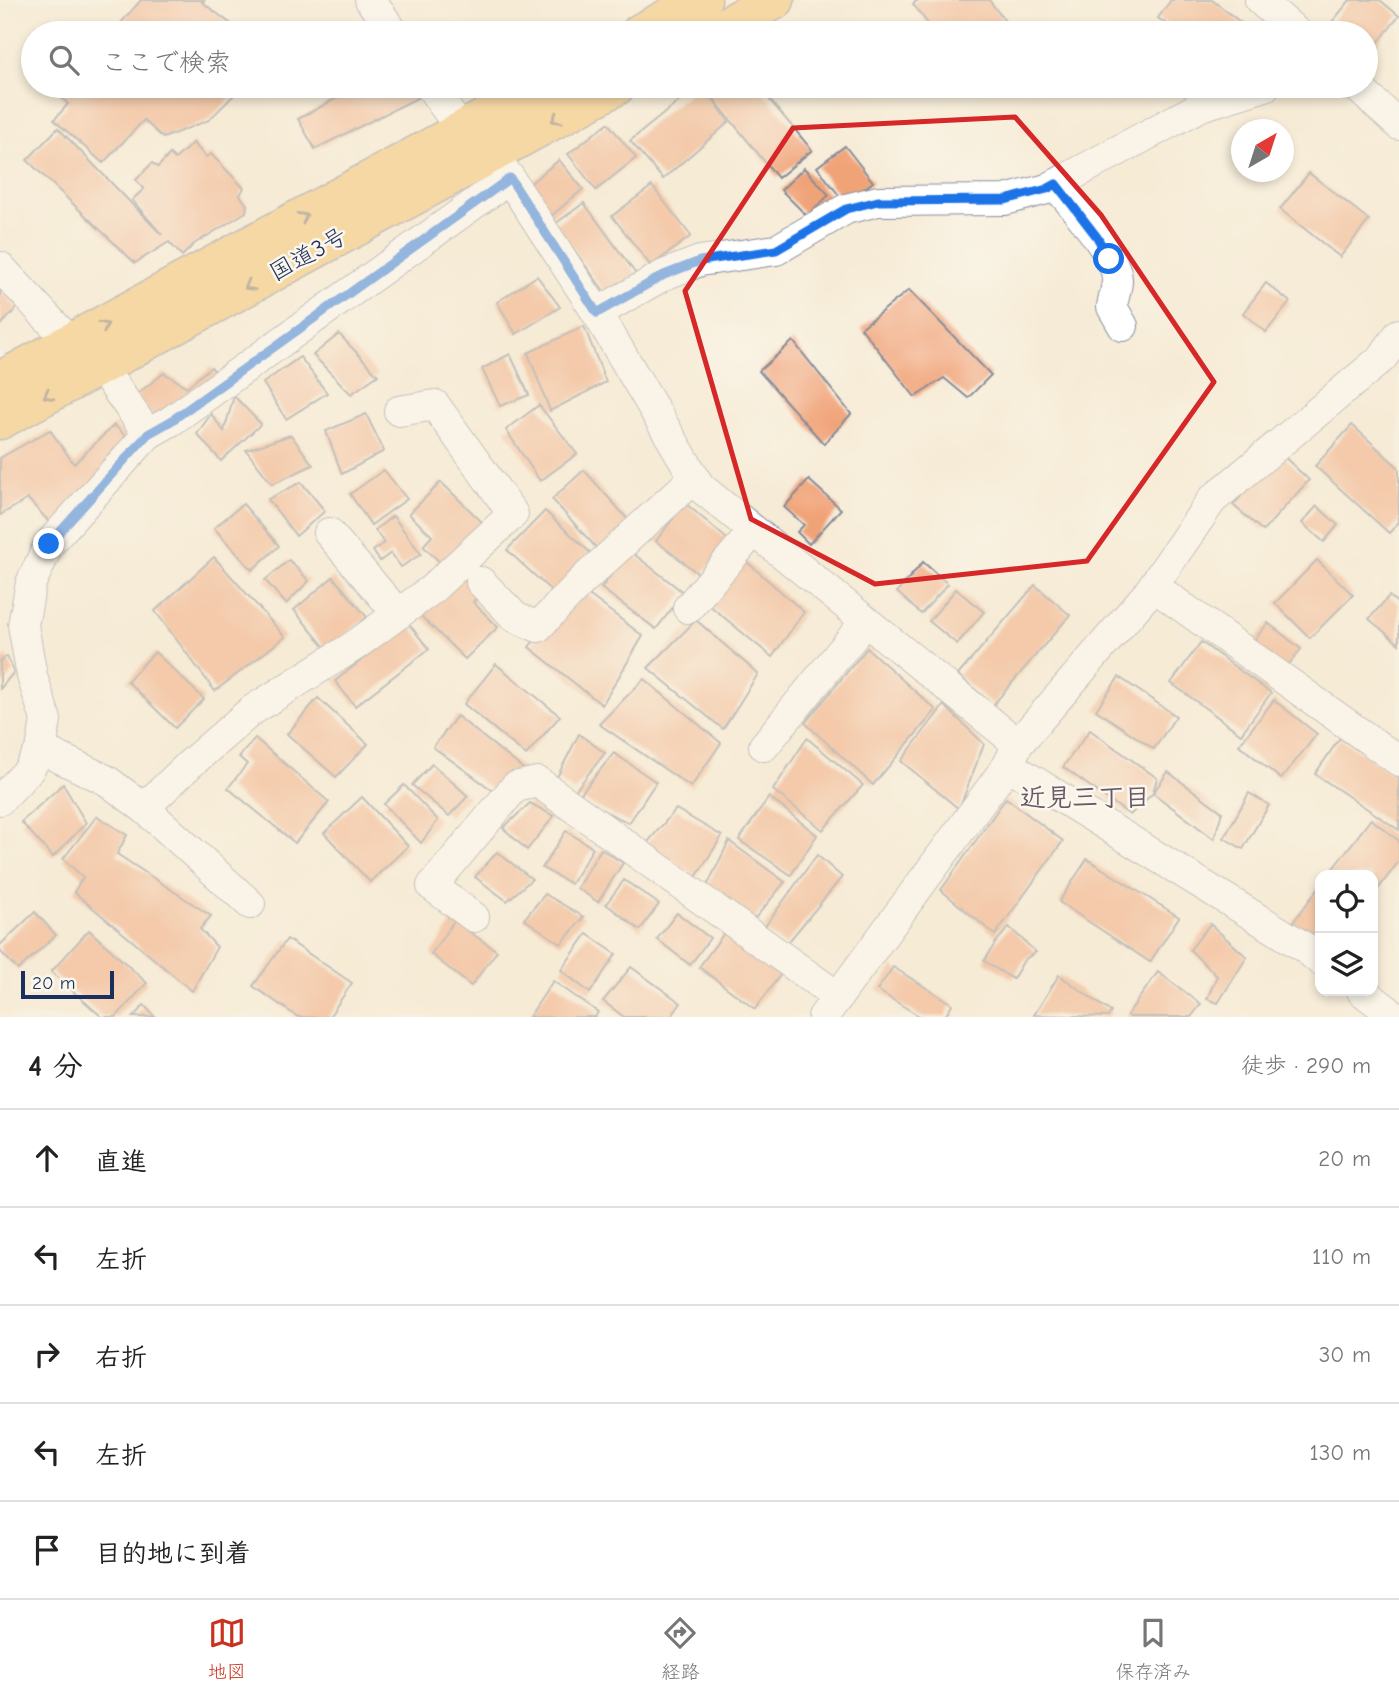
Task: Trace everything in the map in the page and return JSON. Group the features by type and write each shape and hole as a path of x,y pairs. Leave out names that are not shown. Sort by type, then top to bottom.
{"highway":[{"path":"663,21 702,0"},
{"path":"736,21 775,0"},
{"name":"国道3号","path":"0,381 522,98"},
{"name":"国道3号","path":"0,420 502,165 599,98"}],"street":[{"path":"370,0 385,21"},
{"path":"1259,0 1283,21"},
{"path":"439,98 462,131"},
{"path":"597,313 664,275 700,261 776,250 846,209 878,201 1005,200 1047,189 1201,106 1227,98"},
{"path":"1369,98 1399,125"},
{"path":"0,800 28,771 41,749 46,720 32,676 23,625 32,583 49,544 148,434 171,421 502,165 597,313 700,487 865,622 1013,755 1315,957"},
{"path":"1056,184 1097,237 1118,278 1112,307 1123,326"},
{"path":"0,267 71,343"},
{"path":"474,917 432,886 514,787 538,782 830,1007 1013,755 1153,586 1212,500 1382,358 1399,334"},
{"path":"101,367 148,434"},
{"path":"144,808 251,711 354,646 431,590 513,513 435,405 400,411"},
{"path":"481,582 515,617 538,627 582,581 694,478"},
{"path":"329,533 398,614"},
{"path":"688,608 754,533"},
{"path":"1153,586 1399,761"},
{"path":"764,746 865,622"},
{"path":"41,749 107,780 144,808 250,904"},
{"path":"1369,996 1396,1017"}],"highlighted area":[{"path":"1015,117 1101,215 1214,382 1087,561 875,584 751,519 685,291 793,128"}],"building":[{"path":"141,0 204,0 202,2 227,21 123,21"},
{"path":"918,0 989,0 1005,21 926,21 913,4"},
{"path":"1171,0 1212,0 1239,21 1162,21 1158,18"},
{"path":"1350,0 1380,0 1399,16 1378,43 1378,21 1333,21"},
{"path":"62,98 231,98 209,120 163,138 144,120 103,163 54,120 68,104"},
{"path":"337,98 417,98 315,149 298,119"},
{"path":"683,98 712,98 729,122 663,179 630,141"},
{"path":"713,98 768,98 812,150 778,178"},
{"path":"608,123 636,158 596,190 568,154"},
{"path":"58,128 162,235 132,200 144,189 136,180 152,163 158,167 170,154 175,159 193,143 206,157 211,154 244,188 240,195 247,205 246,212 194,244 182,256 169,242 135,263 27,160"},
{"path":"845,146 873,182 845,203 817,167"},
{"path":"559,160 583,189 550,217 526,187"},
{"path":"804,168 829,195 807,216 781,190"},
{"path":"1309,173 1369,220 1340,257 1280,209"},
{"path":"652,186 691,236 651,266 612,216"},
{"path":"584,203 636,274 607,295 555,224"},
{"path":"537,276 560,307 516,334 497,302"},
{"path":"1266,283 1290,302 1266,332 1243,313"},
{"path":"0,288 17,308 0,326"},
{"path":"909,290 991,375 968,398 944,378 915,397 861,328"},
{"path":"584,326 606,382 550,411 528,353"},
{"path":"339,334 378,375 351,394 313,355"},
{"path":"793,341 851,414 824,444 759,371"},
{"path":"510,354 529,395 500,406 482,369"},
{"path":"300,357 327,393 286,419 263,383"},
{"path":"211,367 221,378 156,422 136,395 164,373 187,387"},
{"path":"234,396 261,424 221,461 197,434 211,414 224,431"},
{"path":"539,405 577,454 540,481 506,430"},
{"path":"366,414 384,451 342,474 326,431"},
{"path":"114,425 133,443 53,526 28,499 0,515 0,458 50,430 74,464"},
{"path":"1352,425 1399,468 1399,522 1389,533 1315,466"},
{"path":"291,435 313,465 272,484 246,450"},
{"path":"1280,453 1309,480 1263,531 1233,505"},
{"path":"384,470 407,499 371,525 350,494"},
{"path":"584,470 630,522 600,552 552,499"},
{"path":"809,480 841,509 809,544 797,532 804,525 784,507"},
{"path":"301,482 325,511 296,536 268,499"},
{"path":"441,482 487,527 447,569 423,546 432,536 409,514"},
{"path":"685,503 733,544 700,575 656,541"},
{"path":"243,504 279,546 252,570 214,528"},
{"path":"1317,506 1338,525 1324,542 1302,523"},
{"path":"545,511 594,556 556,595 507,550"},
{"path":"393,516 421,554 401,567 391,553 380,561 373,551 384,543 375,530"},
{"path":"630,551 684,593 656,629 601,588"},
{"path":"738,554 804,612 772,657 703,600"},
{"path":"214,557 285,637 215,691 155,611"},
{"path":"289,560 309,581 286,604 265,580"},
{"path":"1317,560 1353,595 1310,638 1275,603"},
{"path":"923,562 948,584 921,614 897,592"},
{"path":"466,575 483,591 473,602 498,627 465,659 421,616"},
{"path":"333,577 367,617 327,650 294,610"},
{"path":"1035,585 1070,615 993,705 958,675"},
{"path":"577,586 643,636 602,705 529,647"},
{"path":"956,589 984,612 957,644 929,621"},
{"path":"1389,596 1399,604 1399,644 1369,619"},
{"path":"696,620 758,674 723,729 648,668"},
{"path":"408,623 429,649 355,706 335,681"},
{"path":"1268,623 1301,649 1285,669 1252,643"},
{"path":"1201,642 1271,693 1241,734 1171,683"},
{"path":"867,648 936,710 873,785 805,723"},
{"path":"155,652 204,699 175,728 127,681"},
{"path":"7,656 14,672 0,689 0,661"},
{"path":"496,664 560,716 526,755 464,704"},
{"path":"1119,677 1176,716 1154,749 1096,710"},
{"path":"644,679 721,743 691,787 599,724"},
{"path":"318,698 368,744 336,777 287,734"},
{"path":"1274,700 1317,734 1281,779 1239,745"},
{"path":"944,705 984,744 959,809 901,761"},
{"path":"457,716 526,771 495,792 433,747"},
{"path":"1090,730 1157,778 1153,793 1130,815 1063,767"},
{"path":"579,734 605,753 574,792 556,779"},
{"path":"255,738 329,802 295,843 228,788 247,764 239,757"},
{"path":"807,738 863,785 823,830 773,790"},
{"path":"1340,738 1399,778 1399,830 1315,774"},
{"path":"614,753 656,782 629,823 577,798"},
{"path":"432,764 468,796 449,816 412,785"},
{"path":"1168,772 1222,812 1214,839 1153,793"},
{"path":"63,784 86,823 53,857 21,822"},
{"path":"404,785 438,820 421,843 384,804"},
{"path":"1249,793 1269,805 1243,849 1224,838"},
{"path":"362,797 408,846 370,882 324,833"},
{"path":"769,797 817,835 791,875 739,840"},
{"path":"1006,798 1063,841 995,935 941,890"},
{"path":"530,803 554,816 527,850 503,828"},
{"path":"676,809 722,836 696,877 647,843"},
{"path":"97,816 127,835 117,854 211,916 200,929 217,947 192,991 74,892 83,877 63,859"},
{"path":"1371,819 1399,841 1399,861 1378,889 1378,870 1332,870"},
{"path":"566,831 593,848 571,884 542,868"},
{"path":"729,841 785,882 752,922 706,888"},
{"path":"601,849 623,863 598,902 577,888"},
{"path":"497,852 532,879 507,901 475,877"},
{"path":"817,855 842,877 785,946 763,929"},
{"path":"1087,859 1179,917 1150,962 1059,902"},
{"path":"624,880 659,904 640,930 606,904"},
{"path":"1315,893 1315,938 1293,922"},
{"path":"545,894 584,917 561,944 524,919"},
{"path":"35,912 56,935 18,970 0,951 0,945"},
{"path":"677,913 710,938 690,965 657,939"},
{"path":"454,921 497,951 471,986 431,954"},
{"path":"1210,924 1247,957 1218,1003 1207,999 1217,976 1190,950"},
{"path":"1009,927 1036,952 1024,960 1013,979 984,961"},
{"path":"89,930 147,983 116,1017 102,1017 51,972"},
{"path":"725,932 781,974 755,1009 699,967"},
{"path":"587,934 616,954 590,993 561,970"},
{"path":"287,939 352,983 329,1017 298,1017 253,986"},
{"path":"631,967 681,1003 671,1017 624,1017 603,1001"},
{"path":"893,967 952,1004 945,1017 921,1017 877,990"},
{"path":"1158,972 1201,1004 1191,1017 1127,1015"},
{"path":"1059,975 1111,1012 1108,1017 1034,1015"},
{"path":"553,981 598,1012 595,1017 529,1017"},
{"path":"144,1005 155,1017 133,1017"}],"district":[{"name":"近見三丁目","path":"1085,798"}],"route":[{"path":"49,544 148,434 171,421 510,178 597,313 664,275 700,261 776,250 846,209 878,201 1005,200 1056,184 1097,237 1109,259"}]}
